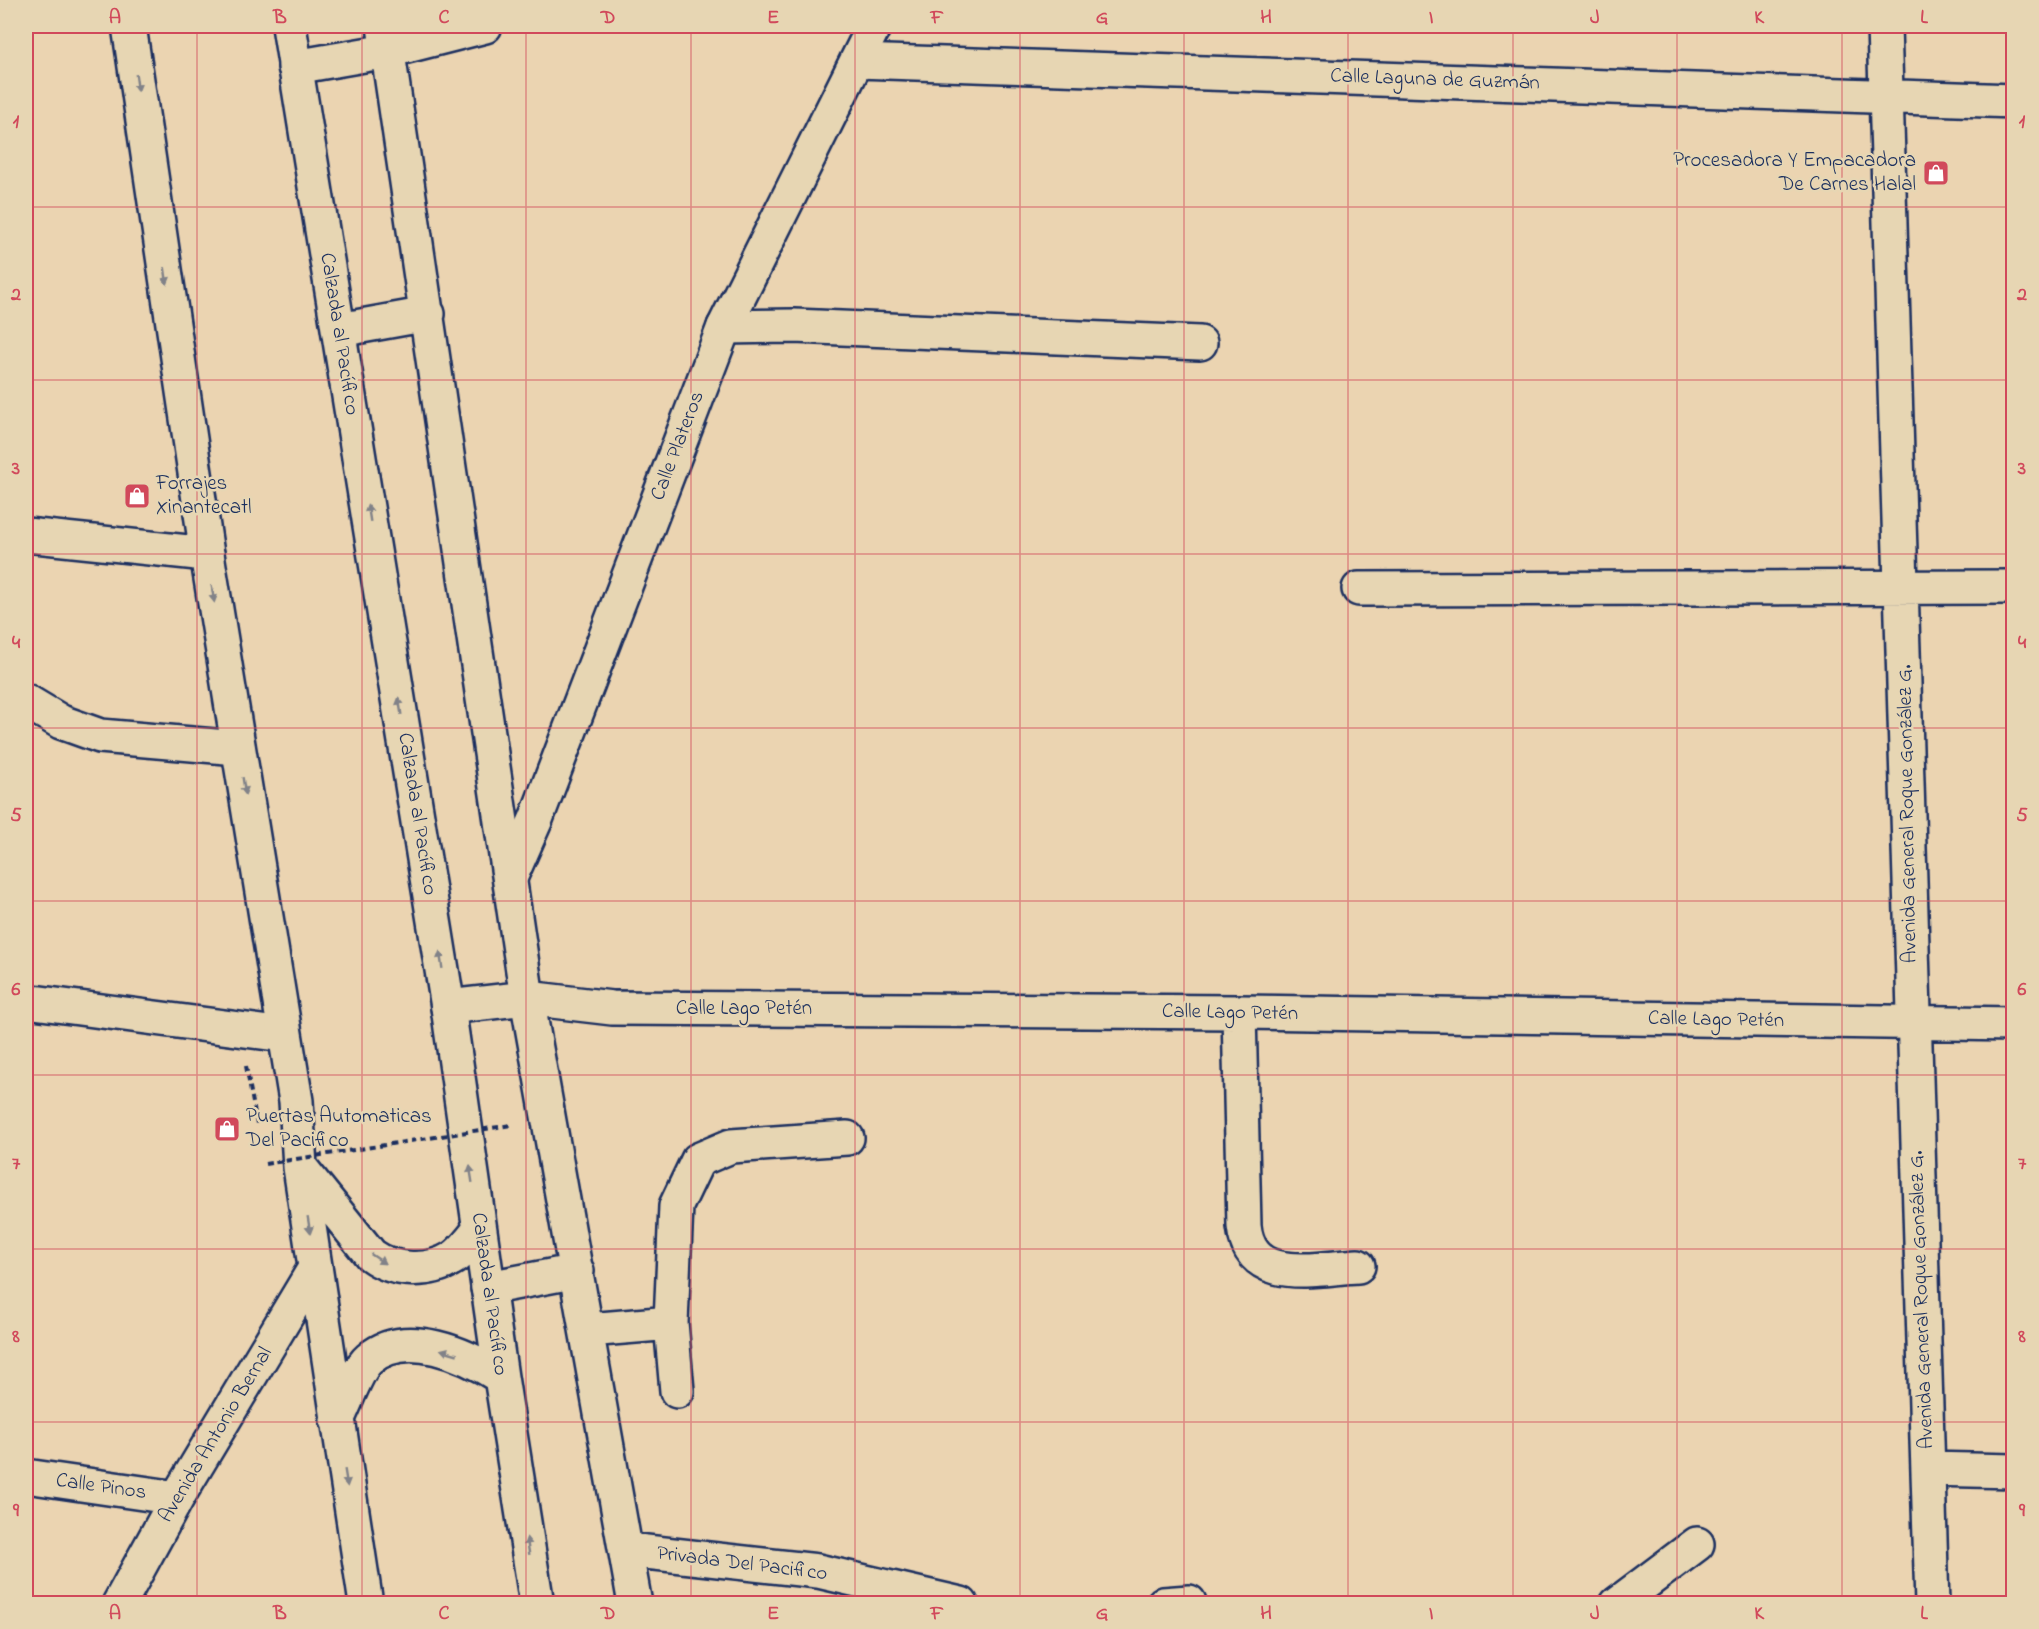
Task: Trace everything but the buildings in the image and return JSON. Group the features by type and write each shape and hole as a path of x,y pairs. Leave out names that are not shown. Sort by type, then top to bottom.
{"street":[{"path":"129,26 207,554 296,1101 300,1167 366,1604"},
{"name":"Calzada al Pacífico","path":"289,26 448,1007 501,1377 537,1604"},
{"path":"295,67 386,38 485,26"},
{"name":"Calle Plateros","path":"510,878 536,819 724,327 874,26"},
{"name":"Avenida General Roque González G.","path":"1884,26 1903,589 1932,1604"},
{"path":"386,38 527,998 628,1550 635,1604"},
{"name":"Calle Laguna de Guzmán","path":"857,61 2013,101"},
{"path":"339,330 428,314"},
{"path":"724,327 794,326 1200,343"},
{"path":"26,535 207,554"},
{"path":"1359,589 2013,587"},
{"path":"26,701 61,722 100,736 238,748"},
{"name":"Calle Lago Petén","path":"448,1007 527,998 612,1008 1239,1012 2013,1024"},
{"path":"26,1001 284,1035"},
{"path":"1239,1012 1244,1226 1247,1243 1259,1261 1270,1267 1285,1269 1358,1266"},
{"path":"676,1391 671,1323 676,1206 698,1160 731,1146 847,1138"},
{"path":"300,1167 371,1255 383,1264 418,1269 435,1265 454,1258 480,1230"},
{"name":"Avenida Antonio Bernal","path":"119,1604 177,1498 315,1268"},
{"path":"488,1288 577,1271"},
{"path":"588,1330 671,1323"},
{"path":"337,1420 367,1360 382,1350 410,1343 430,1347 474,1360 501,1377"},
{"path":"1928,1469 2013,1471"},
{"name":"Calle Pinos","path":"26,1476 177,1498"},
{"path":"1617,1604 1697,1544"},
{"name":"Privada Del Pacifico","path":"628,1550 818,1571 961,1604"}],"path":[{"path":"265,1164 511,1125"}],"place":[{"name":"Procesadora Y Empacadora De Carnes Halal","path":"1936,173"},
{"name":"Forrajes Xinantecatl","path":"137,496"},
{"name":"Puertas Automaticas Del Pacifico","path":"227,1129"}]}
